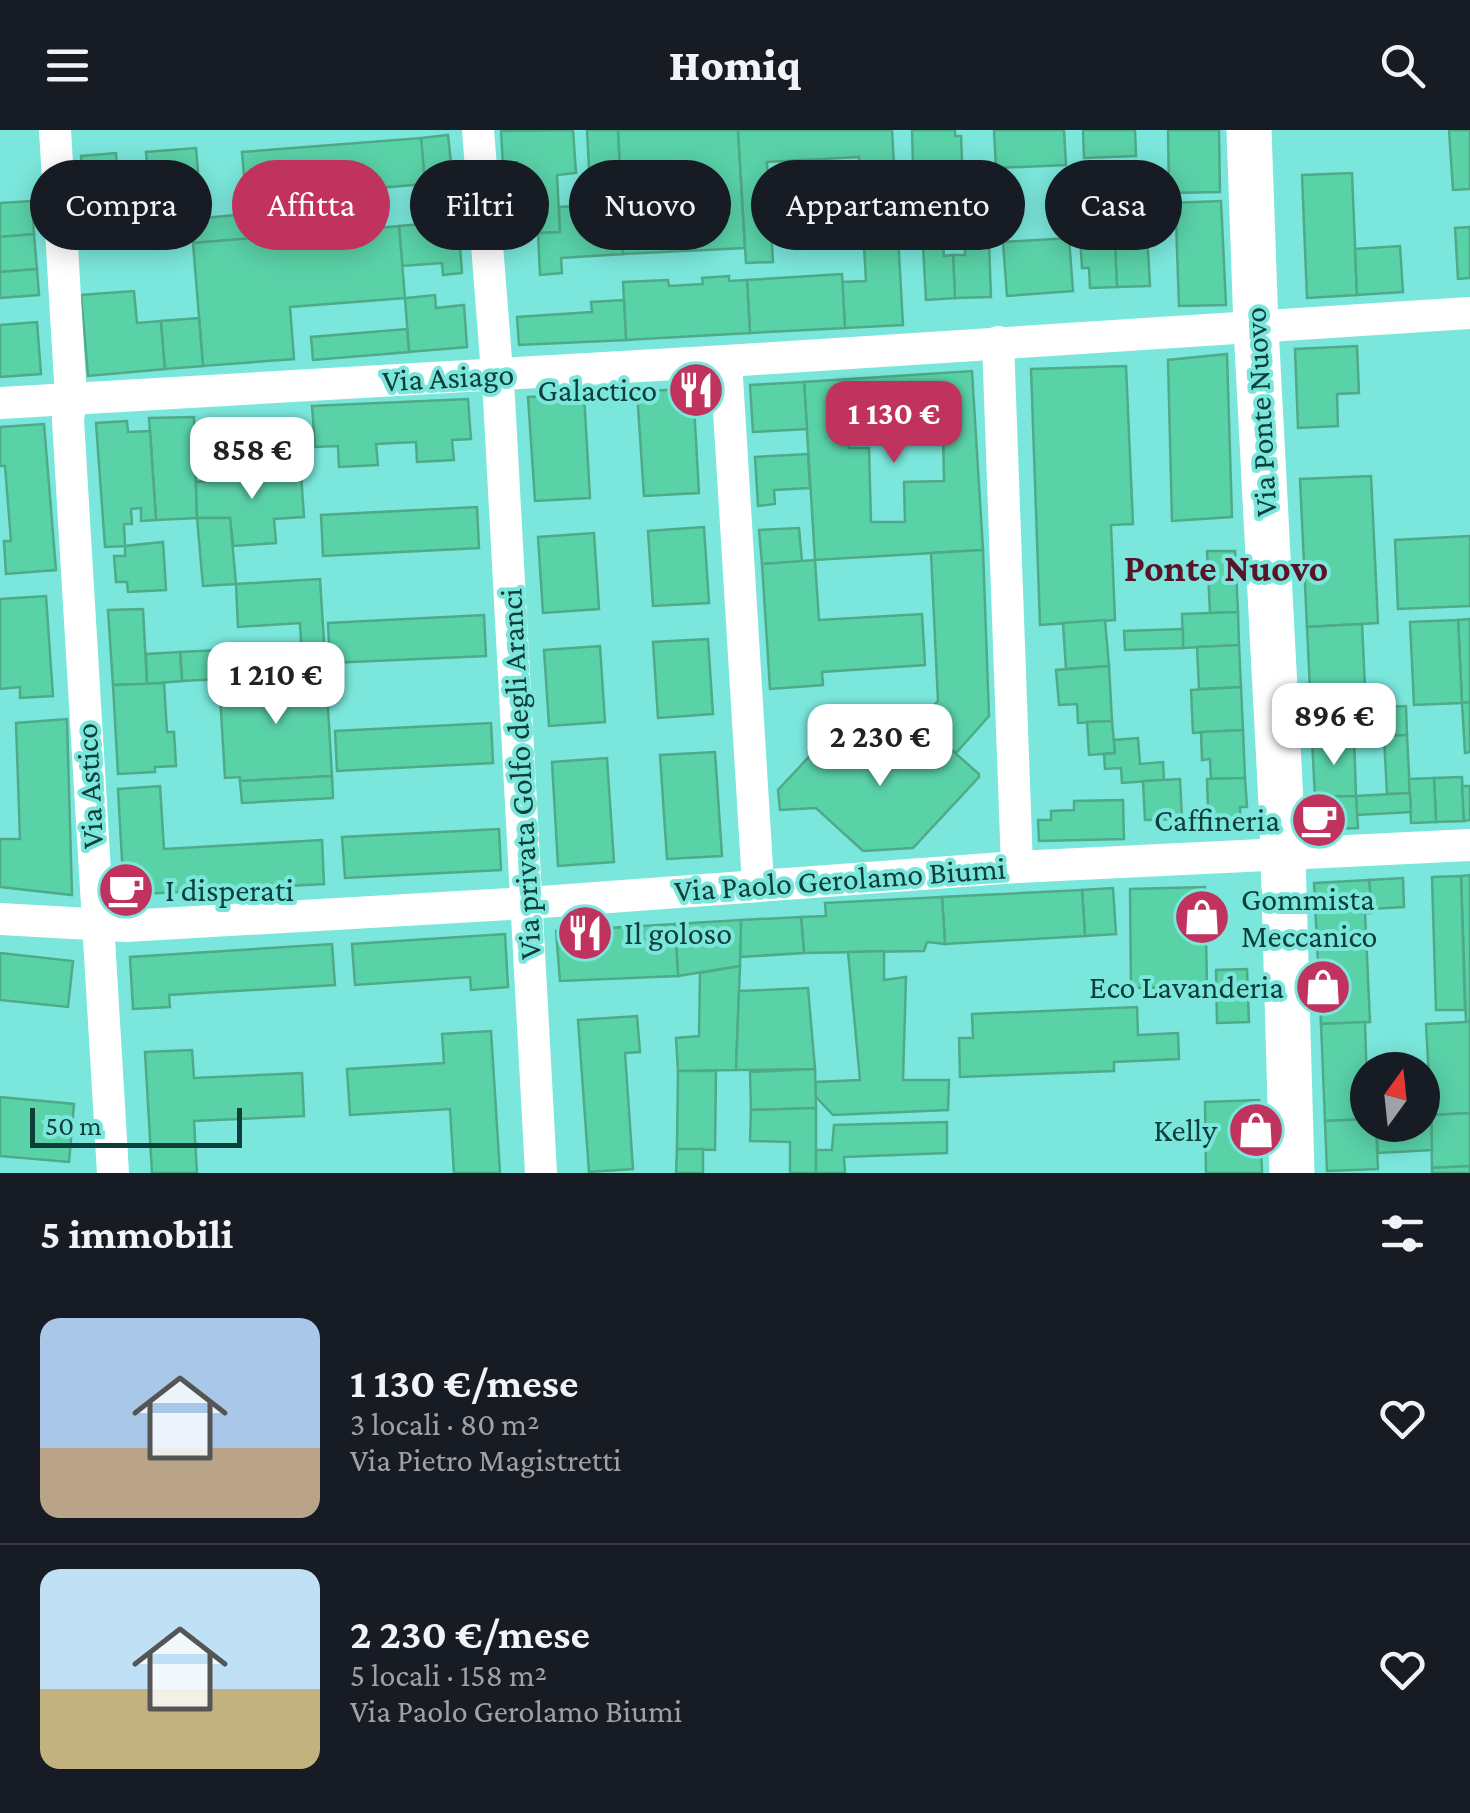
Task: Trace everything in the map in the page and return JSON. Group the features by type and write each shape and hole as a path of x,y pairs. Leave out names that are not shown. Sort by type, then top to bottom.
{"street":[{"path":"55,130 74,130"},
{"name":"Via Astico","path":"55,130 112,1173"},
{"name":"Via privata Golfo degli Aranci","path":"478,130 498,374 541,1173"},
{"name":"Via Ponte Nuovo","path":"1249,130 1283,853 1292,1173"},
{"name":"Via Asiago","path":"0,404 1470,313"},
{"path":"998,342 1017,867"},
{"path":"726,361 758,884"},
{"name":"Via Paolo Gerolamo Biumi","path":"0,919 126,926 528,903 1017,867 1470,846"}],"building":[{"path":"573,130 575,160 569,160 569,174 557,175 560,232 549,233 549,160 503,160 501,131"},
{"path":"587,130 618,130 620,160 589,160"},
{"path":"618,130 738,130 745,248 731,249 731,160 620,160"},
{"path":"738,130 892,130 894,160 751,160 751,250 772,250 773,262 746,263"},
{"path":"912,130 955,130 955,136 961,136 962,160 913,160"},
{"path":"994,130 1064,130 1066,160 1045,160 1045,166 1025,167 1025,160 996,160"},
{"path":"1083,130 1135,130 1136,156 1084,158"},
{"path":"1168,130 1219,130 1220,192 1182,193 1182,160 1168,160"},
{"path":"1449,130 1470,130 1470,189 1453,190"},
{"path":"448,135 451,160 423,160 421,138"},
{"path":"421,138 423,160 410,160 410,185 390,187 390,160 243,160 242,152"},
{"path":"196,148 197,160 147,160 146,152"},
{"path":"116,153 117,160 81,160 81,156"},
{"path":"1352,173 1357,295 1307,298 1302,175"},
{"path":"30,201 30,234 0,237 0,203"},
{"path":"1221,201 1226,305 1179,306 1177,250 1182,250 1182,203"},
{"path":"559,207 569,207 569,250 623,250 623,254 561,258 562,273 540,275 539,250 549,250 549,232 560,232"},
{"path":"232,215 232,240 212,242 212,217"},
{"path":"410,225 410,250 460,250 462,273 443,275 442,263 402,266 399,226"},
{"path":"399,226 405,298 290,307 294,359 203,366 194,250 212,250 212,241 232,240 232,250 390,250 390,227"},
{"path":"1470,227 1470,278 1458,279 1455,228"},
{"path":"30,234 30,250 35,250 37,269 0,272 0,237"},
{"path":"1045,239 1045,250 1070,250 1073,291 1007,296 1004,250 1025,250 1025,241"},
{"path":"1400,246 1403,292 1357,295 1355,249"},
{"path":"623,250 704,250 623,254"},
{"path":"864,250 899,250 903,325 845,328 842,282 866,281"},
{"path":"923,250 943,250 944,256 953,255 955,298 926,300"},
{"path":"965,250 989,250 991,297 955,298 953,255 965,255"},
{"path":"1081,250 1115,250 1117,287 1090,288 1089,268 1082,268"},
{"path":"1115,250 1148,250 1150,286 1117,287"},
{"path":"37,269 39,295 0,298 0,272"},
{"path":"842,274 845,328 750,333 747,280"},
{"path":"729,276 729,281 747,280 750,333 626,340 623,282 668,280 669,286 703,284 702,278"},
{"path":"134,291 137,323 161,321 165,369 88,376 81,295"},
{"path":"435,295 436,308 464,305 467,347 409,352 405,298"},
{"path":"624,300 626,340 519,345 517,317 592,312 591,302"},
{"path":"199,318 203,366 165,369 161,321"},
{"path":"37,322 41,374 0,377 0,325"},
{"path":"407,329 409,352 313,360 311,337"},
{"path":"1357,346 1359,393 1337,394 1338,426 1298,428 1295,349"},
{"path":"1227,354 1232,517 1172,521 1168,360"},
{"path":"1126,366 1133,524 1111,525 1115,620 1040,625 1031,369"},
{"path":"972,371 983,550 815,560 804,382","holes":["943,432 944,481 904,482 905,522 871,522 869,448 849,448 849,434"]},
{"path":"804,382 807,429 753,432 750,385"},
{"path":"693,388 699,493 644,496 637,392"},
{"path":"584,394 590,498 535,501 528,397"},
{"path":"468,399 471,439 452,440 454,460 417,462 416,442 376,444 378,465 339,467 338,446 315,447 312,406"},
{"path":"194,417 197,518 156,520 149,418"},
{"path":"127,421 128,432 150,431 156,520 141,521 141,508 131,509 132,524 124,524 125,546 105,547 96,423"},
{"path":"44,424 56,570 6,574 4,541 11,541 5,466 0,466 0,427"},
{"path":"271,452 273,476 301,474 304,517 274,519 276,543 233,546 230,518 197,518 196,482 252,477 250,454"},
{"path":"808,454 810,488 774,490 775,504 758,506 755,457"},
{"path":"1371,476 1378,623 1307,627 1300,479"},
{"path":"477,507 479,548 323,556 321,515"},
{"path":"197,518 230,518 236,584 203,586"},
{"path":"704,527 709,603 653,606 648,531"},
{"path":"799,528 802,562 762,564 759,530"},
{"path":"594,533 599,609 543,613 538,537"},
{"path":"1470,536 1470,606 1398,609 1395,540"},
{"path":"163,542 166,590 128,592 127,582 116,582 114,556 125,556 125,546"},
{"path":"983,550 989,716 956,753 918,722 938,701 931,553"},
{"path":"1207,551 1235,551 1238,612 1210,613"},
{"path":"815,560 819,620 922,614 925,665 822,672 823,685 770,689 762,564"},
{"path":"320,579 326,674 303,675 300,623 238,627 236,584"},
{"path":"46,596 53,696 20,698 20,687 0,689 0,599"},
{"path":"143,609 147,684 113,685 108,610"},
{"path":"1238,612 1239,645 1183,648 1182,614"},
{"path":"484,615 486,656 330,663 328,623"},
{"path":"1470,619 1470,702 1462,703 1458,620"},
{"path":"1105,620 1109,666 1066,669 1063,623"},
{"path":"1458,620 1462,703 1414,705 1410,622"},
{"path":"1362,624 1366,708 1311,711 1307,627"},
{"path":"1183,629 1183,648 1125,650 1124,631"},
{"path":"708,639 713,714 658,718 653,642"},
{"path":"1239,645 1241,687 1199,689 1197,647"},
{"path":"301,646 303,675 283,676 281,647"},
{"path":"600,646 605,722 549,726 544,650"},
{"path":"281,647 283,676 182,681 180,652"},
{"path":"180,652 182,681 147,684 146,654"},
{"path":"1109,666 1112,721 1078,723 1077,704 1059,705 1056,670"},
{"path":"326,674 332,776 240,781 240,777 225,778 219,679"},
{"path":"164,683 167,732 174,732 176,766 155,767 155,772 118,774 113,685"},
{"path":"1241,687 1243,730 1193,733 1191,690"},
{"path":"1470,702 1470,752 1465,753 1462,703"},
{"path":"1406,706 1407,735 1367,737 1366,708"},
{"path":"1352,709 1354,738 1312,740 1311,711"},
{"path":"67,719 72,895 0,887 0,839 20,839 16,723"},
{"path":"1112,721 1115,753 1089,755 1087,722"},
{"path":"918,722 930,731 910,754 882,728 856,756 842,742 859,725"},
{"path":"491,723 493,763 337,771 335,731"},
{"path":"882,728 910,754 930,731 979,774 913,848 863,851 816,808 780,810 778,790 832,732 856,756"},
{"path":"1243,730 1245,778 1211,779 1210,759 1202,760 1201,732"},
{"path":"1407,735 1410,793 1387,794 1384,736"},
{"path":"1138,738 1140,764 1163,762 1164,780 1122,783 1121,768 1105,769 1104,754 1115,753 1114,740"},
{"path":"1354,738 1356,796 1315,797 1312,740"},
{"path":"715,752 722,856 667,859 660,755"},
{"path":"607,758 614,862 558,866 552,762"},
{"path":"332,776 333,798 242,803 240,781"},
{"path":"1462,777 1464,821 1436,822 1434,778"},
{"path":"1245,778 1247,807 1240,807 1241,826 1213,827 1207,779"},
{"path":"1434,778 1436,822 1411,823 1409,779"},
{"path":"1180,779 1182,819 1145,820 1143,781"},
{"path":"160,786 164,849 322,840 324,884 124,895 118,789"},
{"path":"1462,786 1470,786 1470,820 1464,821"},
{"path":"1410,793 1411,812 1357,815 1356,796"},
{"path":"1356,796 1358,828 1316,830 1315,797"},
{"path":"1123,800 1124,839 1039,841 1038,820 1051,820 1051,811 1074,810 1074,801"},
{"path":"499,829 501,870 345,878 342,837"},
{"path":"1470,875 1470,1022 1466,1022 1461,876"},
{"path":"1461,876 1465,1010 1436,1010 1432,877"},
{"path":"1403,878 1404,907 1371,909 1369,880"},
{"path":"1369,880 1372,913 1365,913 1370,1022 1321,1024 1314,883"},
{"path":"1205,887 1207,987 1131,988 1130,889"},
{"path":"1113,888 1116,934 1085,936 1082,890"},
{"path":"1082,890 1085,936 945,944 942,897"},
{"path":"942,897 945,944 927,942 924,951 804,953 801,917 826,916 825,903"},
{"path":"801,917 804,953 740,957 741,920"},
{"path":"741,920 740,966 678,976 675,924"},
{"path":"675,924 678,976 560,981 556,931"},
{"path":"505,934 508,987 471,990 470,977 355,985 352,944"},
{"path":"332,944 335,985 169,995 170,1007 133,1009 130,957"},
{"path":"884,951 884,980 906,977 903,1080 949,1080 948,1110 833,1115 816,1097 815,1082 860,1080 848,952"},
{"path":"0,953 73,961 68,1007 0,1000"},
{"path":"740,966 736,1070 678,1071 676,1038 699,1036 700,973"},
{"path":"1247,969 1249,1022 1217,1023 1216,970"},
{"path":"808,988 815,1069 736,1070 739,991"},
{"path":"1137,1007 1138,1035 1178,1033 1179,1059 1114,1062 1114,1071 960,1077 959,1038 973,1038 972,1014"},
{"path":"637,1016 640,1052 625,1053 633,1169 589,1172 578,1020"},
{"path":"1365,1022 1366,1052 1350,1052 1350,1120 1325,1121 1321,1024"},
{"path":"1470,1022 1470,1113 1440,1115 1440,1052 1428,1052 1426,1024"},
{"path":"491,1031 500,1173 454,1173 450,1109 350,1115 347,1069 444,1063 442,1034"},
{"path":"192,1050 194,1078 302,1073 304,1116 194,1121 197,1173 152,1173 145,1052"},
{"path":"815,1069 816,1108 751,1110 750,1072"},
{"path":"678,1071 716,1071 715,1150 677,1149"},
{"path":"0,1097 74,1104 69,1162 0,1156"},
{"path":"1259,1100 1262,1173 1206,1173 1205,1102"},
{"path":"816,1108 816,1173 790,1173 790,1142 750,1141 751,1110"},
{"path":"1470,1113 1470,1166 1432,1168 1432,1142 1440,1142 1440,1115"},
{"path":"1350,1120 1350,1142 1377,1142 1378,1169 1327,1171 1325,1121"},
{"path":"947,1122 947,1153 844,1157 845,1173 816,1173 816,1150 832,1150 834,1125"},
{"path":"1377,1142 1432,1142 1432,1150 1378,1153"},
{"path":"677,1149 703,1149 703,1173 676,1173"},
{"path":"1470,1166 1470,1173 1432,1173 1432,1168"}],"place":[{"name":"Galactico","path":"696,390"},
{"name":"Caffineria","path":"1319,820"},
{"name":"I disperati","path":"126,890"},
{"name":"Gommista Meccanico","path":"1202,917"},
{"name":"Il goloso","path":"585,933"},
{"name":"Eco Lavanderia","path":"1323,987"},
{"name":"Kelly","path":"1256,1130"}],"district":[{"name":"Ponte Nuovo","path":"1226,568"}]}
